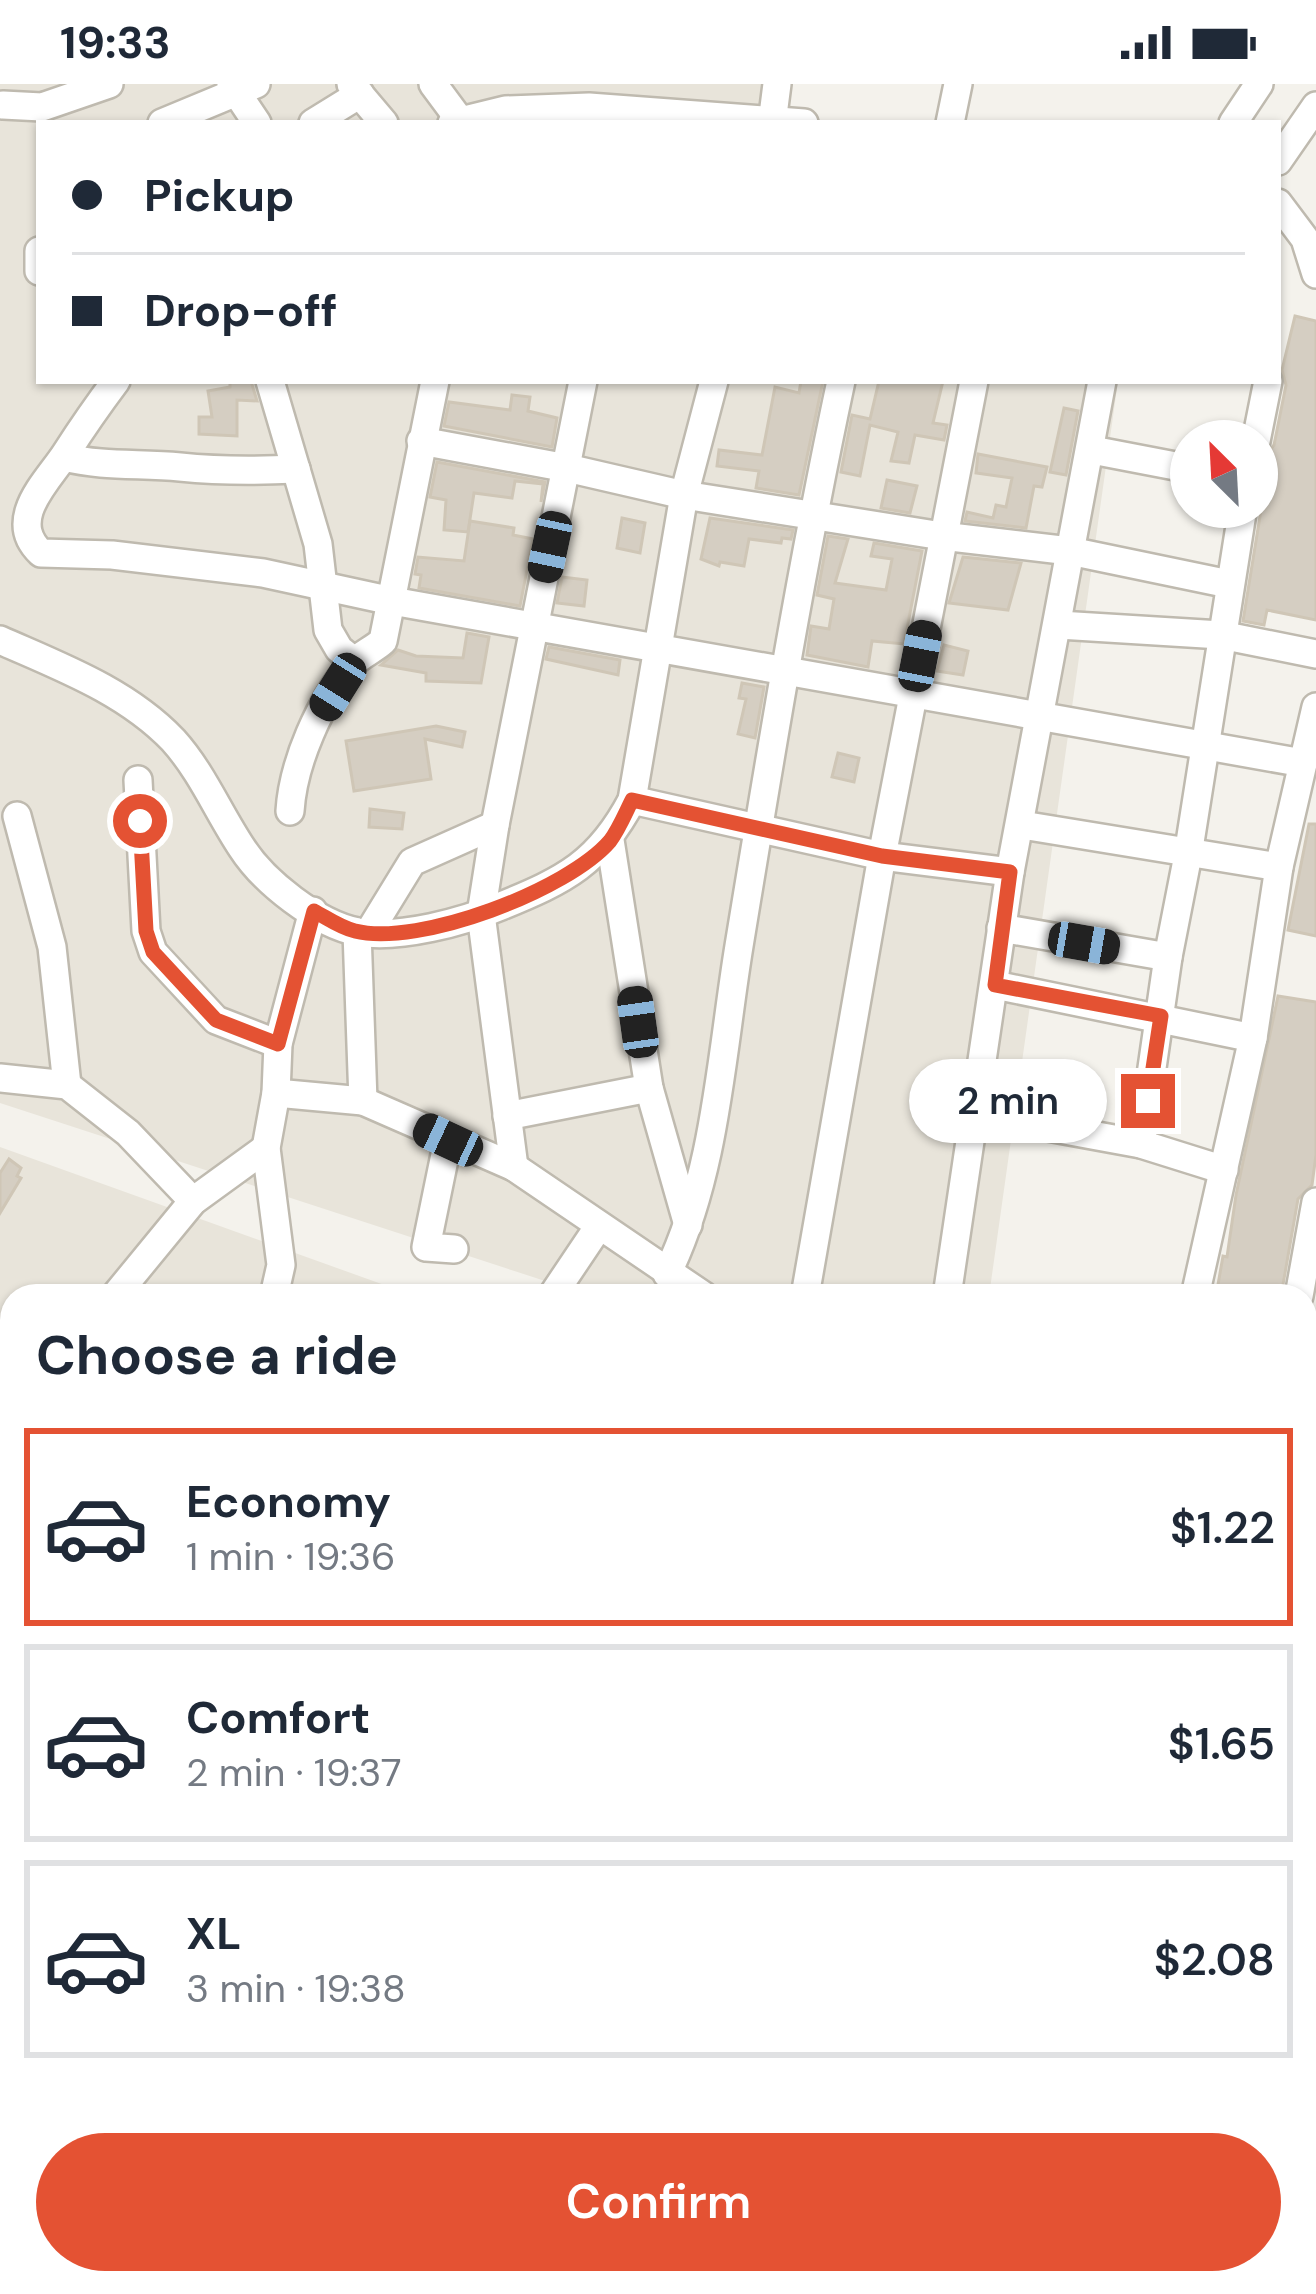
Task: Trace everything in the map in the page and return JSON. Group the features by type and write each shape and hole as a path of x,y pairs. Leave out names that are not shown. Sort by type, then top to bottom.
{"street":[{"path":"3,105 44,115 110,84"},
{"path":"433,84 455,120"},
{"path":"772,120 777,84"},
{"path":"951,120 958,84"},
{"path":"1236,120 1259,84"},
{"path":"169,120 241,87 256,120"},
{"path":"317,120 355,89 381,120"},
{"path":"460,120 505,110 589,104 752,120"},
{"path":"1281,156 1316,106"},
{"path":"1281,207 1305,239 1316,274"},
{"path":"114,384 37,488 28,510 30,535 41,553 112,554 242,570 912,696 1303,763"},
{"path":"271,384 318,544 328,629 339,650 354,661"},
{"path":"290,811 295,771 306,744 354,661 382,641 434,384"},
{"path":"514,1167 481,914 582,384"},
{"path":"0,640 98,686 151,718 176,744 259,871 287,896 363,932 423,928 481,914 574,871 610,840 632,800 684,495 713,384"},
{"path":"667,1274 689,1228 711,1136 759,827 840,384"},
{"path":"807,1284 882,856 973,384"},
{"path":"949,1284 1010,872 1102,384"},
{"path":"1260,420 1267,384"},
{"path":"422,441 684,495 1070,551 1229,584"},
{"path":"1092,450 1170,465"},
{"path":"64,457 89,464 212,472 296,469"},
{"path":"1141,1144 1239,528"},
{"path":"1059,625 1221,635 1316,654"},
{"path":"1198,1284 1253,1038 1279,867 1316,706"},
{"path":"138,780 146,931 153,952 216,1020 278,1044"},
{"path":"632,800 882,856 1010,872"},
{"path":"17,816 52,947 67,1085"},
{"path":"363,1101 363,932 412,862 495,825"},
{"path":"1022,825 1279,867"},
{"path":"610,840 650,1088 689,1228"},
{"path":"276,1284 280,1265 266,1148 276,1094 278,1044 314,911"},
{"path":"1001,928 1168,957"},
{"path":"995,985 1253,1038"},
{"path":"0,1078 67,1085 128,1133 193,1201"},
{"path":"507,1116 650,1088"},
{"path":"276,1094 363,1101 514,1167 684,1284"},
{"path":"977,1114 1141,1144 1224,1170"},
{"path":"448,1140 426,1247 454,1249"},
{"path":"124,1284 193,1201 266,1148"},
{"path":"1301,1284 1316,1202"},
{"path":"560,1284 599,1226"}],"shaded area":[{"path":"0,84 774,84 771,120 36,120 36,384 1118,384 991,1284 554,1284 0,1103"},
{"path":"0,1147 382,1284 0,1284"}],"building":[{"path":"1295,316 1316,321 1316,620 1267,610 1264,625 1243,621 1258,528 1278,528 1278,425 1286,385 1282,370"},
{"path":"252,384 257,401 237,400 237,436 199,434 199,417 212,417 208,391"},
{"path":"800,384 822,384 799,495 756,488 759,471 717,466 719,450 762,455 775,387 799,393"},
{"path":"878,384 942,384 933,423 947,425 944,440 915,435 909,463 891,461 898,432 870,425 860,476 841,472 852,415 870,419"},
{"path":"512,395 530,397 528,411 557,418 552,447 444,426 449,402 510,410"},
{"path":"1064,408 1078,411 1066,475 1050,472"},
{"path":"978,454 1047,467 1042,487 1034,486 1026,528 965,521 967,512 993,518 996,505 1006,507 1012,478 976,473"},
{"path":"437,462 545,482 541,502 543,484 515,481 512,498 474,493 468,532 444,530 446,500 430,497"},
{"path":"887,480 917,486 910,513 881,508"},
{"path":"622,518 645,523 640,553 617,548"},
{"path":"710,518 793,530 791,539 782,538 781,543 749,539 744,566 720,562 719,566 701,559"},
{"path":"470,521 514,528 513,535 533,539 520,606 419,588 418,557 464,561"},
{"path":"828,536 848,539 835,583 886,590 892,559 871,556 874,543 922,551 904,644 872,641 868,667 807,655 811,626 829,629 834,599 817,595"},
{"path":"963,557 1021,563 1008,610 949,603"},
{"path":"562,577 587,580 584,606 557,603"},
{"path":"467,633 489,637 481,683 426,681 426,673 381,665 398,650 416,656 463,658"},
{"path":"944,645 968,651 963,675 937,671"},
{"path":"549,647 620,660 618,675 546,659"},
{"path":"742,683 764,687 755,738 738,734 746,699 739,698"},
{"path":"436,726 465,732 462,747 425,739 431,779 354,791 346,741"},
{"path":"838,753 859,758 854,782 832,777"},
{"path":"370,809 404,813 402,829 369,827"},
{"path":"1309,824 1316,824 1316,936 1288,930"},
{"path":"1278,996 1316,1002 1316,1155 1312,1185 1298,1199 1283,1284 1218,1284"},
{"path":"9,1159 21,1168 17,1176 21,1178 0,1213 0,1173"}],"route":[{"path":"140,821 146,931 153,952 216,1020 278,1044 314,911 357,932 423,928 481,914 574,871 610,840 632,800 882,856 1010,872 995,985 1161,1016 1148,1101"}]}
